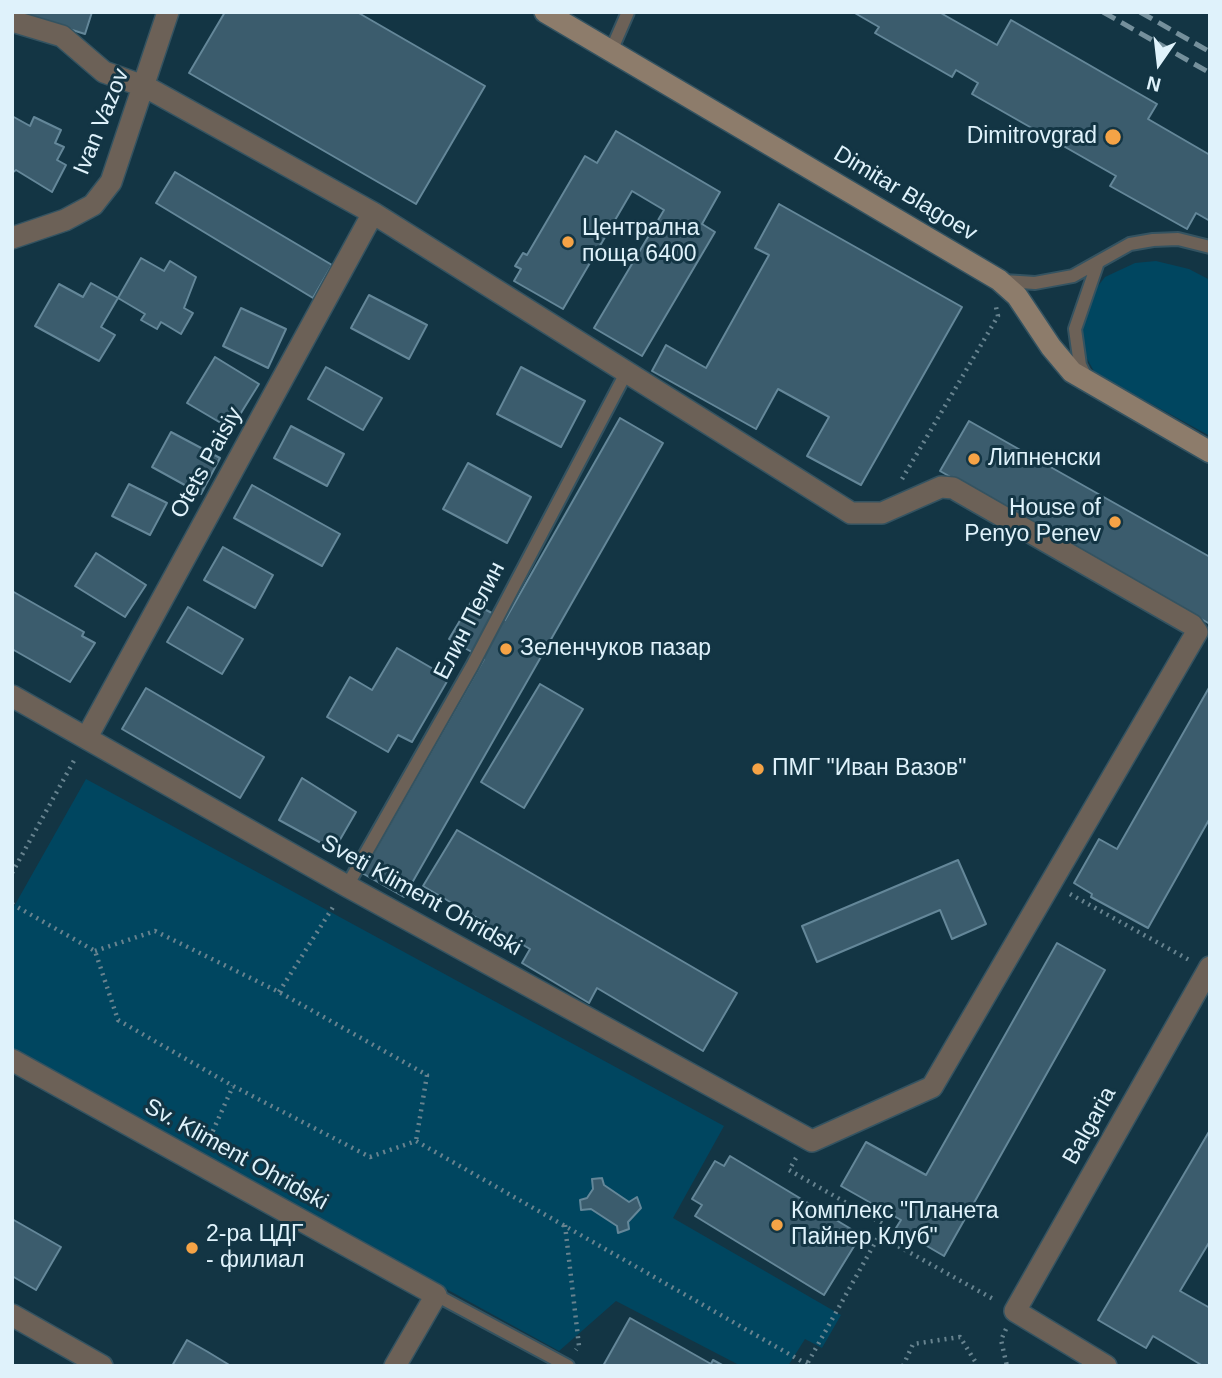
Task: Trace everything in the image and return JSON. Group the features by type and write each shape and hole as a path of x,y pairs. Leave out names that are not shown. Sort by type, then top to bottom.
{"street":[{"name":"Ivan Vazov","path":"12,239 65,220 93,205 111,183 146,87 168,12"},
{"name":"Dimitar Blagoev","path":"545,12 999,280 1017,296 1062,360 1089,384 1210,452"},
{"path":"12,21 62,36 104,72 146,87 373,213 851,513 882,513 941,487 953,488 1192,625 1197,632 1053,885 932,1087 818,1139 806,1139"},
{"name":"Otets Paisiy","path":"87,737 373,213"},
{"name":"Sveti Kliment Ohridski","path":"12,695 347,886 806,1139"},
{"name":"Balgaria","path":"1015,1311 1209,969"},
{"name":"Sv. Kliment Ohridski","path":"12,1060 436,1295"},
{"path":"395,1366 436,1295"},
{"path":"1015,1311 1106,1366"},
{"path":"12,1315 102,1366"}],"lane":[{"path":"611,51 628,12"},
{"path":"999,280 1017,284 1073,276 1130,244 1153,240 1178,239 1210,247"},
{"path":"1089,384 1080,365 1075,329 1085,291 1097,264"},
{"name":"Елин Пелин","path":"347,886 472,666 626,373"},
{"path":"436,1295 567,1366"}],"path":[{"path":"882,513 998,316 994,302"},
{"path":"12,873 87,737"},
{"path":"1053,885 1209,969"},
{"path":"279,992 347,886"},
{"path":"12,904 95,951 118,1020 233,1086 370,1157 416,1140 808,1365 886,1225 789,1170 806,1139"},
{"path":"95,951 155,931 279,992 427,1074 416,1140"},
{"path":"198,1164 233,1086"},
{"path":"565,1225 579,1346 567,1366"},
{"path":"880,1236 1015,1311 1001,1340 1007,1366"},
{"path":"903,1366 914,1344 960,1337 978,1366"}],"shaded area":[{"path":"1156,261 1189,269 1210,280 1210,436 1095,373 1085,355 1082,333 1091,295 1105,277 1135,263"},
{"path":"86,779 724,1126 673,1218 841,1315 822,1348 805,1339 788,1366 741,1366 616,1301 559,1351 12,1050 12,910"}],"building":[{"path":"15,12 92,12 85,34"},
{"path":"225,12 357,12 485,86 416,204 189,73"},
{"name":"Dimitrovgrad","path":"853,12 939,12 997,45 1011,20 1157,104 1148,119 1210,155 1210,221 1196,213 1187,229 1110,186 1116,176 972,94 978,83 956,70 952,77 875,33 879,27"},
{"path":"12,116 30,126 34,117 61,130 55,143 64,147 57,160 66,165 52,192 16,170 12,173"},
{"name":"Централна поща 6400","path":"616,131 720,192 702,224 715,232 642,356 594,328 664,210 632,191 563,309 514,281 521,269 515,266 523,253 527,255 585,156 597,163"},
{"path":"175,172 332,265 313,298 156,203"},
{"path":"779,204 962,307 861,485 807,456 829,417 778,389 756,429 652,371 666,345 706,368 769,255 755,248"},
{"path":"141,258 164,271 170,261 196,277 184,308 193,313 181,334 161,322 157,329 141,320 145,314 118,298"},
{"path":"91,283 118,298 101,327 115,335 99,361 35,326 59,284 83,297"},
{"path":"369,295 427,325 409,359 351,328"},
{"path":"241,308 286,329 268,368 223,346"},
{"path":"215,357 259,384 231,429 187,403"},
{"path":"326,367 382,398 363,430 308,399"},
{"path":"521,367 585,401 561,447 497,414"},
{"name":"Зеленчуков пазар","path":"620,418 663,443 404,897 362,873 484,659 449,639 471,602 505,620"},
{"path":"969,421 1210,557 1210,624 940,471"},
{"path":"291,426 344,454 327,486 274,458"},
{"path":"171,432 220,458 201,494 152,467"},
{"path":"468,463 531,497 507,543 443,509"},
{"path":"129,484 167,503 150,535 112,516"},
{"path":"252,485 340,534 322,566 234,518"},
{"path":"223,547 273,575 255,608 204,580"},
{"path":"96,553 146,585 125,617 75,586"},
{"path":"12,591 84,632 82,636 95,643 70,682 12,649"},
{"path":"188,607 243,639 222,674 167,642"},
{"path":"397,648 449,678 412,742 398,735 388,752 327,717 350,677 372,690"},
{"path":"540,684 583,709 524,808 481,782"},
{"path":"1210,686 1210,818 1148,928 1091,897 1092,894 1074,883 1099,839 1117,849"},
{"path":"146,688 264,757 240,798 122,729"},
{"path":"302,778 356,812 334,850 279,820"},
{"path":"457,830 737,993 703,1051 597,988 589,1003 522,963 530,949 423,886"},
{"path":"958,860 986,924 952,939 940,910 817,962 802,926"},
{"path":"1057,943 1105,970 944,1256 896,1228 901,1220 841,1186 866,1142 926,1175"},
{"path":"1210,1130 1210,1241 1180,1291 1210,1308 1210,1366 1203,1366 1153,1336 1146,1348 1098,1320"},
{"name":"Комплекс \"Планета Пайнер Клуб\"","path":"730,1156 861,1235 824,1295 695,1216 702,1205 692,1199 715,1161 724,1166"},
{"path":"602,1178 604,1185 629,1202 637,1197 641,1208 628,1222 629,1229 618,1233 617,1226 591,1209 581,1210 580,1200 587,1198 593,1189 592,1179"},
{"path":"12,1219 61,1247 36,1290 12,1276"},
{"path":"630,1318 711,1364 713,1360 724,1366 603,1366"},
{"path":"187,1340 208,1352 231,1366 172,1366"}],"railway":[{"path":"1103,12 1210,73"},
{"path":"1140,12 1210,52"}],"place":[{"name":"Dimitrovgrad","path":"1113,137"},
{"name":"Централна поща 6400","path":"568,242"},
{"name":"Липненски","path":"974,459"},
{"name":"House of Penyo Penev","path":"1115,522"},
{"name":"Зеленчуков пазар","path":"506,649"},
{"name":"ПМГ \"Иван Вазов\"","path":"758,769"},
{"name":"Комплекс \"Планета Пайнер Клуб\"","path":"777,1225"},
{"name":"2-ра ЦДГ - филиал","path":"192,1248"}]}
